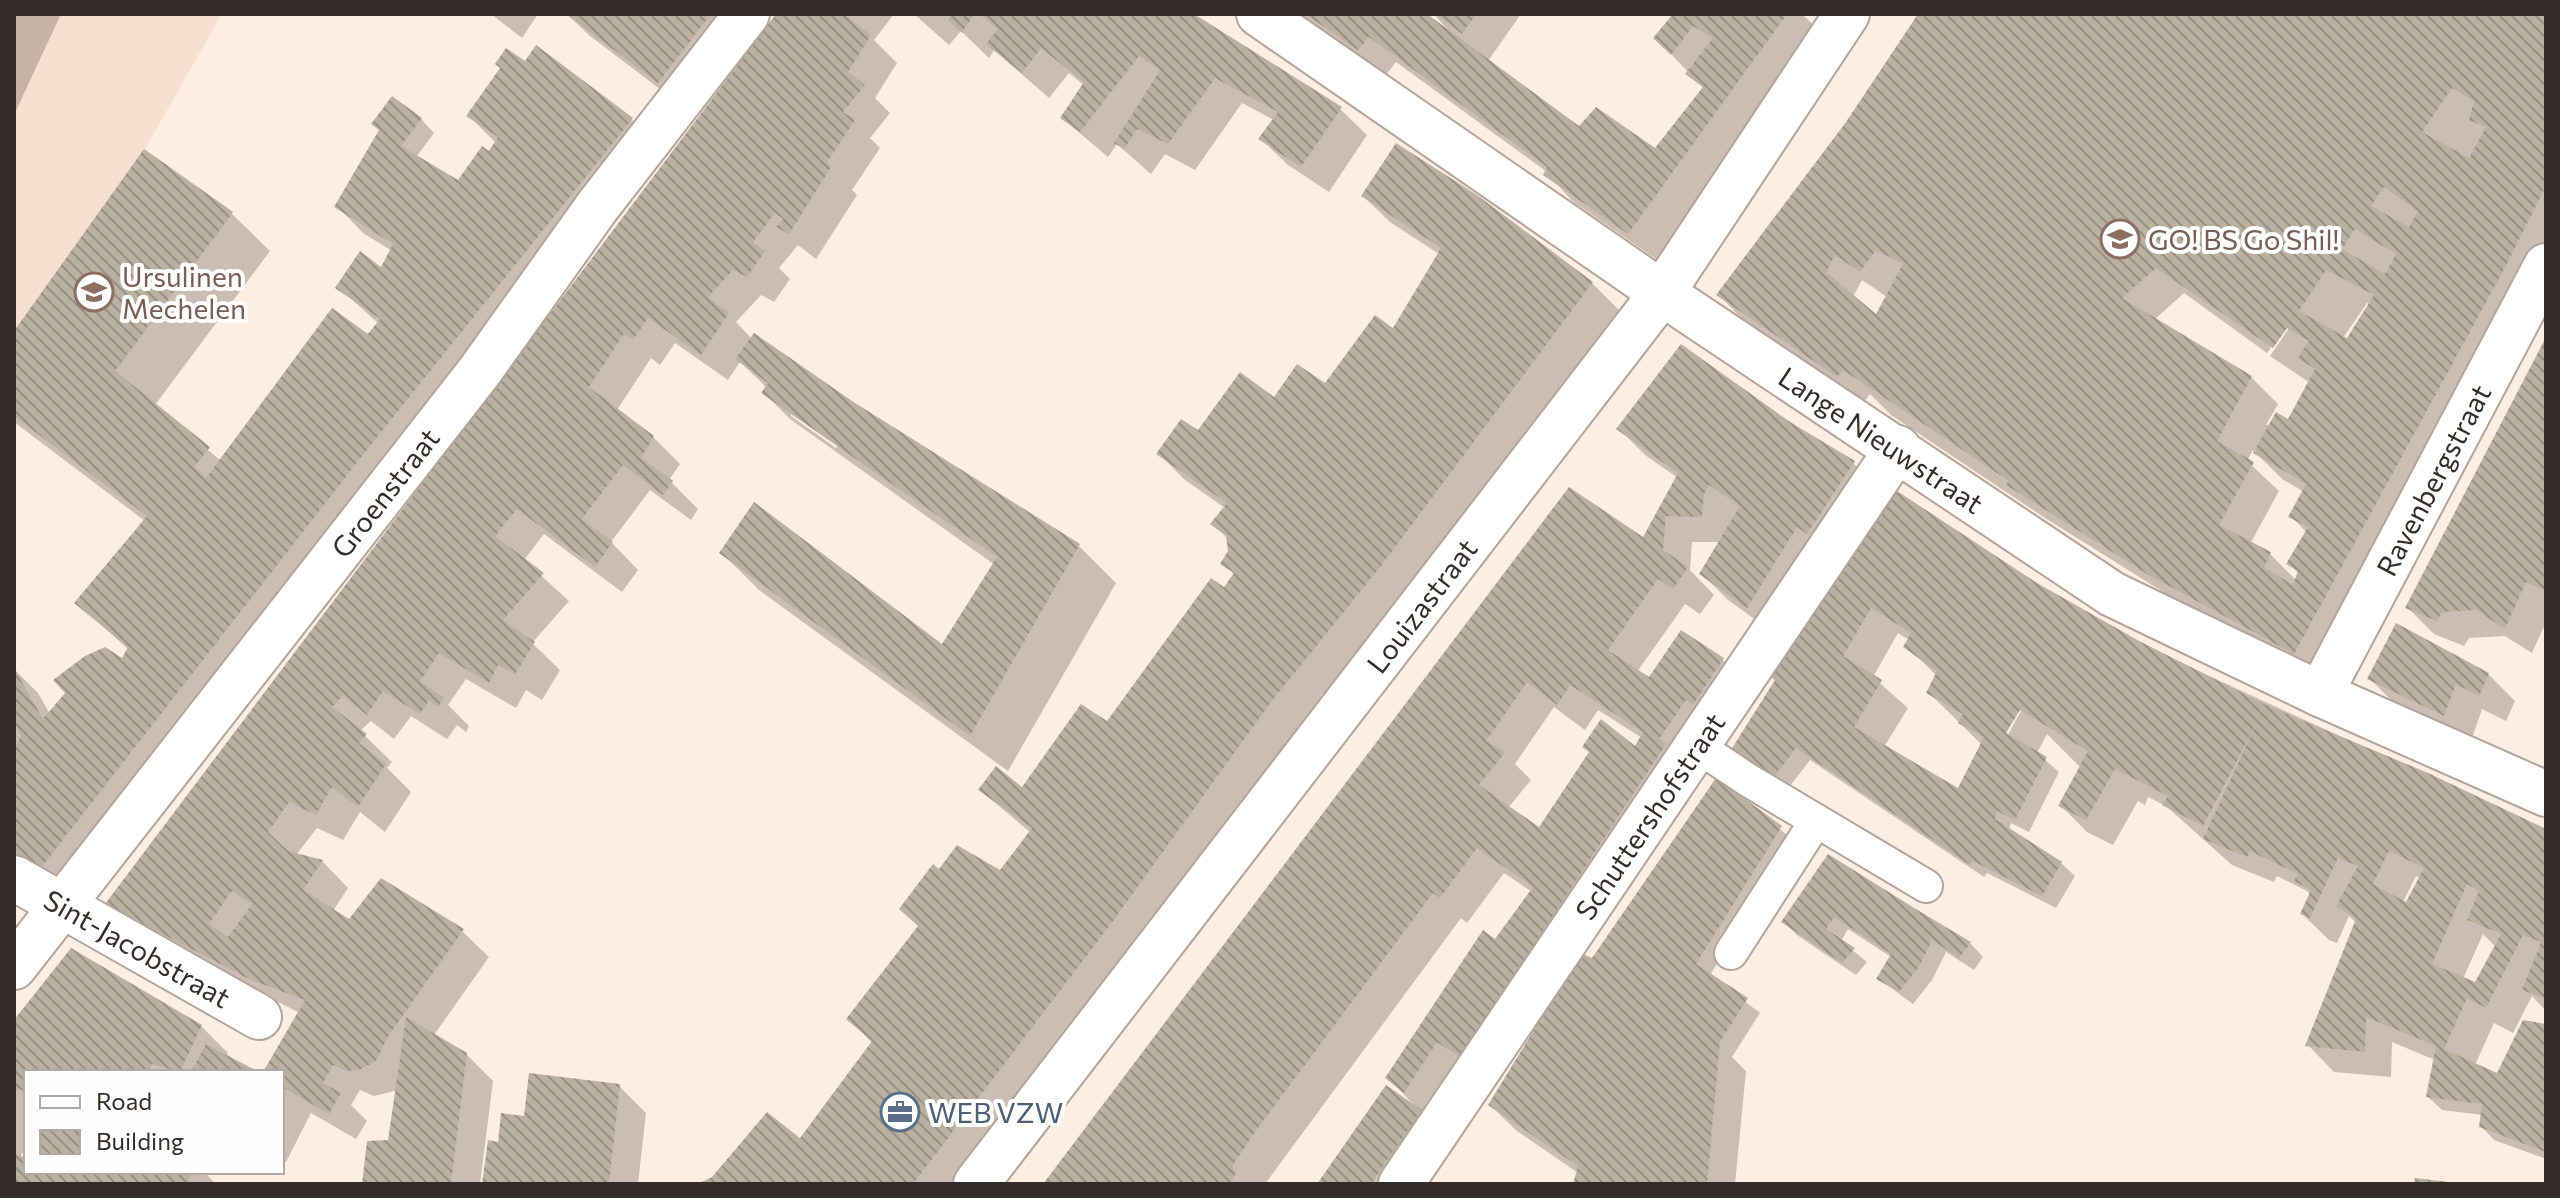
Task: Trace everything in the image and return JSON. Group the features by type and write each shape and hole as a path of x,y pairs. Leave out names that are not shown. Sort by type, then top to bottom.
{"street":[{"name":"Groenstraat","path":"14,967 479,372 597,207 747,14"},
{"name":"Lange Nieuwstraat","path":"1259,14 1662,293 2112,594 2320,694 2546,794"},
{"name":"Louizastraat","path":"976,1184 1662,293 1847,14"},
{"name":"Ravenbergstraat","path":"2320,694 2546,266"},
{"name":"Schuttershofstraat","path":"1401,1184 1898,448"},
{"name":"Sint-Jacobstraat","path":"14,878 259,1017"}],"lane":[{"path":"1697,746 1926,886"},
{"path":"1731,953 1816,821"}],"shaded area":[{"name":"Ursulinen Mechelen","path":"14,14 222,14 145,149 233,212 116,371 210,447 194,467 206,478 194,494 283,557 253,595 14,416"}],"building":[{"path":"566,14 711,14 658,83"},
{"path":"776,14 848,14 846,16 871,35 848,72 865,85 843,112 855,120 827,162 831,167 789,234 776,227 783,219 775,213 753,242 765,251 747,277 733,270 708,297 729,313 701,355 648,318 633,340 624,334 589,387 654,436 641,458 673,481 663,495 623,465 582,519 613,542 595,567 517,509 495,536 544,573 503,620 535,642 515,674 498,665 489,683 439,653 420,681 444,698 438,707 429,700 420,714 383,691 367,715 343,695 332,707 367,734 359,743 386,764 358,807 332,787 316,815 289,802 268,832 288,851 323,860 303,890 349,919 381,878 464,929 389,1035 376,1061 359,1070 346,1071 333,1065 323,1083 341,1093 329,1114 284,1088 284,1070 264,1070 305,1000 249,979 105,904","holes":["232,891 252,904 228,937 209,924"]},
{"path":"952,14 974,14 962,33 948,20"},
{"path":"979,14 1194,14 1342,107 1301,167 1258,139 1278,112 1215,78 1168,144 1137,129 1124,149 1114,143 1160,70 1139,56 1080,132 1060,118 1084,82 1041,48 1022,73 986,44 998,29"},
{"path":"1305,14 1427,14 1579,126 1596,107 1655,148 1703,87 1685,74 1713,38 1693,26 1671,55 1653,38 1673,14 1787,14 1628,234 1543,175 1547,167 1369,37 1358,50"},
{"path":"1436,14 1476,14 1462,34"},
{"path":"1918,14 2546,14 2546,186 2509,260 2294,654 2147,574 2006,485 2009,481 1843,370 1837,377 1716,295 1846,122","holes":["2452,88 2474,101 2469,120 2486,127 2469,158 2422,132","2384,187 2418,211 2409,227 2371,206","2355,229 2396,254 2385,274 2342,249","1876,250 1903,264 1876,314 1826,272 1835,255 1860,272","2156,268 2273,348 2287,328 2309,341 2298,358 2315,369 2288,419 2276,412 2253,453 2306,484 2288,517 2308,527 2286,564 2298,571 2293,585 2264,567 2271,552 2219,525 2254,462 2217,441 2252,376 2122,298","2326,270 2374,295 2347,338 2299,311"]},
{"path":"536,45 633,118 366,451 40,869 14,856 14,748 21,736 14,722 14,668 43,719 65,693 53,680 85,656 105,647 122,658 128,647 74,603 147,516 14,416 14,331 144,149 233,212 115,371 210,447 194,467 206,478 332,308 368,334 380,319 335,288 360,251 381,267 393,244 334,207 379,130 371,124 392,96 422,118 401,146 458,180 482,146 489,151 498,137 466,116 500,68 495,64 506,48 525,61"},
{"path":"1396,143 1477,195 1593,282 1381,566 1271,702 1110,925 913,1184 697,1184 712,1177 767,1112 800,1138 872,1041 846,1019 918,926 899,909 933,864 939,869 957,845 1000,870 1032,828 978,790 996,766 1022,787 1081,704 1107,721 1211,578 1224,587 1234,573 1220,564 1228,551 1226,536 1210,524 1227,503 1156,454 1181,419 1198,430 1240,372 1274,397 1297,364 1325,383 1375,315 1393,328 1441,248 1361,196"},
{"path":"754,333 855,403 1080,544 970,736 719,553 754,502 942,644 997,557 761,393 768,383 735,359"},
{"path":"2546,337 2546,591 2526,582 2505,629 2477,610 2442,612 2437,621 2405,608"},
{"path":"1681,344 1790,422 1855,461 1807,534 1797,527 1747,608 1699,574 1740,506 1709,485 1704,494 1702,517 1666,516 1663,550 1688,567 1673,589 1658,579 1608,650 1649,677 1681,630 1724,658 1693,705 1686,700 1659,739 1666,744 1460,1057 1437,1042 1404,1093 1385,1078 1483,930 1495,939 1533,887 1477,848 1440,898 1433,893 1252,1136 1232,1167 1236,1173 1229,1184 1043,1184 1569,487 1643,537 1678,473 1616,429","holes":["1527,682 1557,705 1570,685 1643,732 1635,746 1601,719 1582,747 1589,752 1539,827 1479,785 1505,752 1486,741"]},
{"path":"1891,487 2037,583 2141,642 2266,705 2428,773 2546,829 2546,999 2522,990 2541,942 2523,935 2486,1008 2467,998 2444,1049 2497,1073 2523,1020 2546,1024 2546,1152 2479,1127 2482,1104 2426,1097 2436,1046 2366,1017 2365,1052 2305,1046 2356,919 2336,906 2358,866 2338,858 2310,918 2300,914 2311,890 2294,881 2298,874 2250,851 2247,857 2203,839 2257,722 2203,826 2162,805 2168,796 2115,769 2086,820 2058,806 2088,751 2020,710 2006,733 2047,757 2015,820 1997,811 1995,819 2062,862 2042,896 1973,861 1970,865 1796,748 1773,778 1729,753 1775,680 1767,675","holes":["1871,608 1911,633 1903,647 1937,671 1926,693 1963,714 1958,723 1984,737 1958,788 1854,727 1882,680 1843,656","2389,851 2424,868 2406,902 2373,884","2467,884 2479,891 2467,920 2501,934 2475,982 2432,964"]},
{"path":"2396,623 2489,673 2479,696 2456,684 2444,716 2367,679"},
{"path":"1716,778 1782,826 1696,964 1748,998 1720,1042 1707,1184 1573,1184 1578,1166 1488,1105 1581,953 1592,958"},
{"path":"1828,854 1971,942 1959,958 1932,940 1919,967 1899,992 1876,979 1891,954 1834,917 1826,929 1855,948 1842,963 1781,922"},
{"path":"71,948 202,1025 181,1070 152,1064 148,1070 24,1070 24,1092 18,1088 14,1095 14,1020"},
{"path":"406,1017 467,1053 451,1184 362,1184 367,1141 388,1140"},
{"path":"206,1044 255,1070 192,1070"},
{"path":"529,1073 620,1084 609,1184 482,1184 488,1140 498,1142 501,1113 524,1116"},
{"path":"1386,1085 1422,1110 1371,1184 1317,1184"},
{"path":"14,1154 24,1157 24,1174 190,1174 189,1184 14,1184"},
{"path":"2415,1178 2449,1182 2449,1184 2414,1184"}],"place":[{"name":"GO! BS Go Shil!","path":"2120,239"},
{"name":"Ursulinen Mechelen","path":"94,292"},
{"name":"WEB VZW","path":"900,1112"}]}
